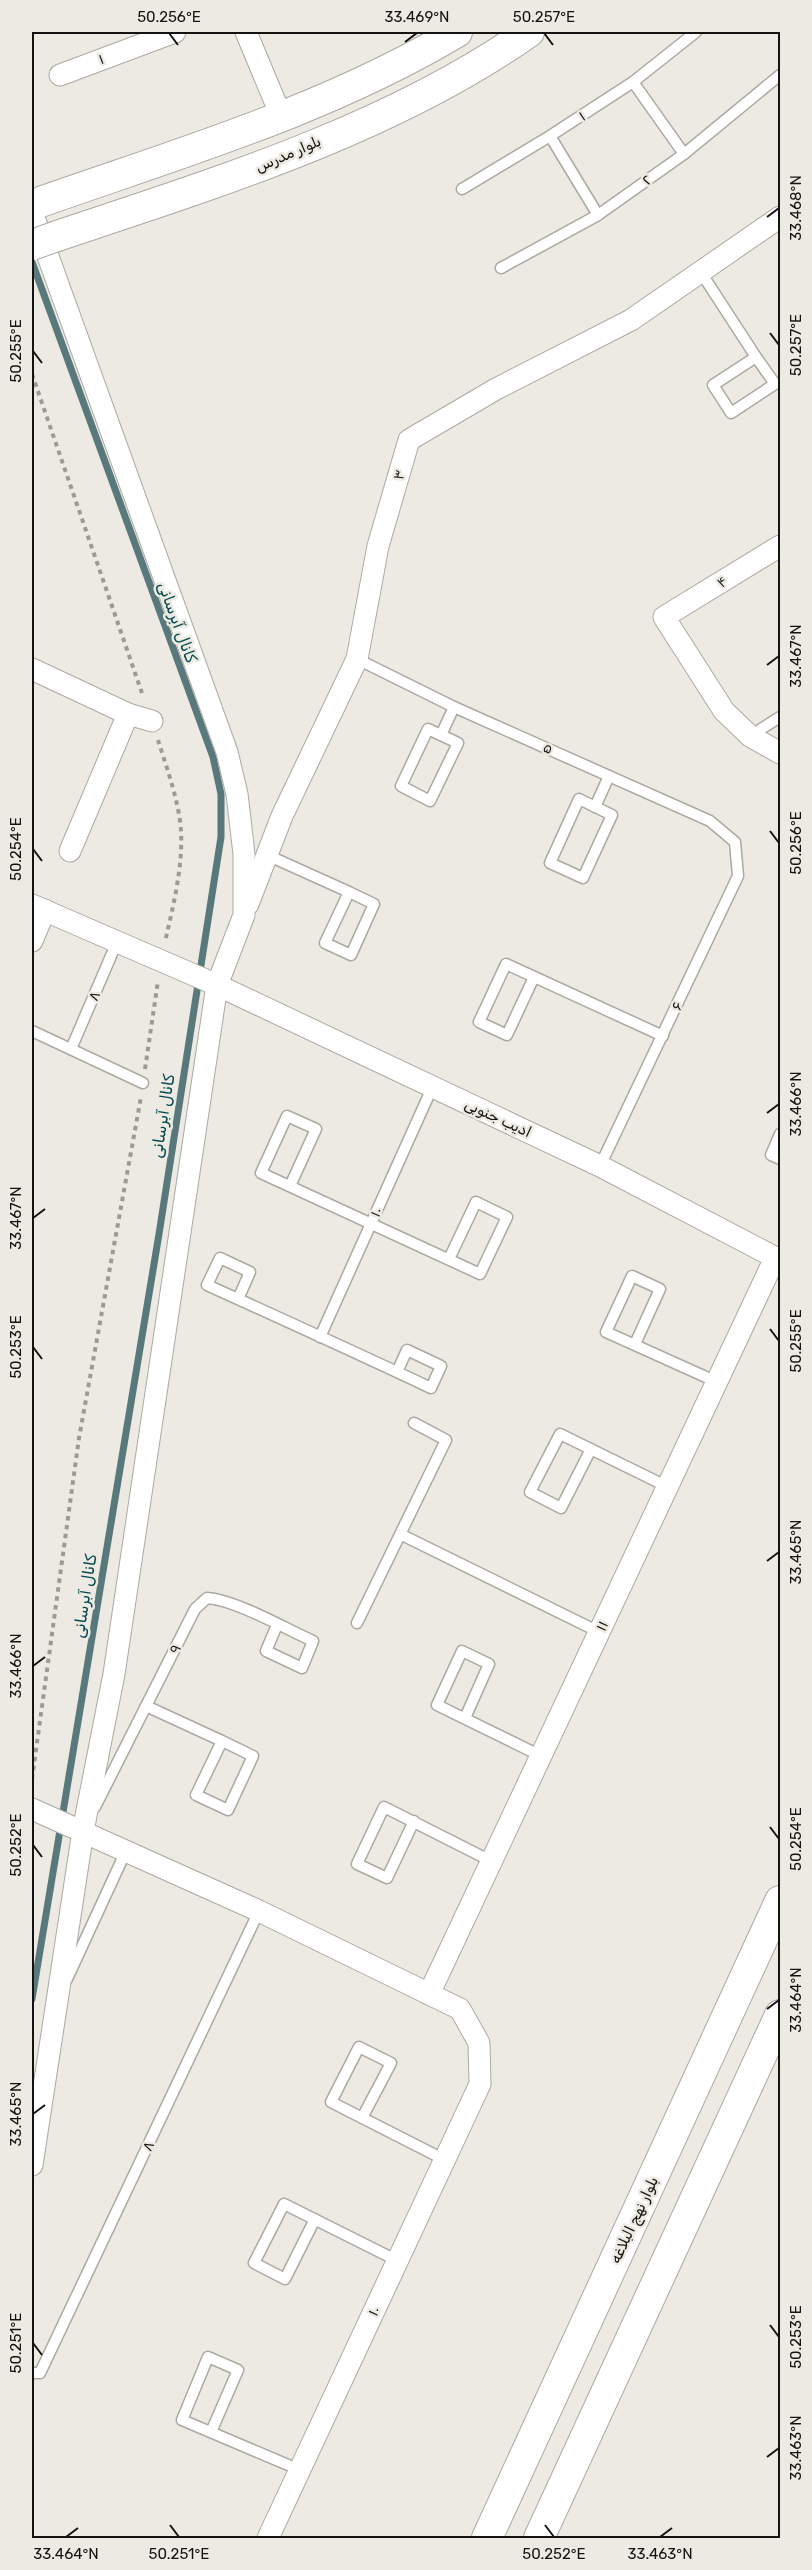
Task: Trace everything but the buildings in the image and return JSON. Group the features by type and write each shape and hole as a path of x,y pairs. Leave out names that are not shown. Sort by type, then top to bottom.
{"main road":[{"path":"36,206 228,137 363,83 458,32"},
{"name":"بلوار مدرس","path":"44,240 256,168 309,146 451,81 530,32"},
{"name":"بلوار نهج البلاغه","path":"487,2538 780,1901"},
{"path":"539,2538 780,2015"}],"street":[{"name":"۱","path":"60,75 175,32"},
{"path":"246,32 281,116"},
{"path":"36,206 226,752 237,794 244,854 244,915"},
{"name":"۳","path":"32,2166 83,1831 114,1674 216,986 282,816 357,659 378,546 409,440 496,389 631,320 702,274 780,217"},
{"name":"۴","path":"750,736 724,711 664,617 780,546"},
{"path":"32,669 128,714 152,722"},
{"path":"70,851 128,714"},
{"path":"750,736 780,753"},
{"path":"32,940 38,908 117,942"},
{"name":"ادیب جنوبی","path":"117,942 600,1166 778,1259"},
{"name":"۱۱","path":"429,1994 717,1382 778,1259"},
{"path":"32,1809 259,1911 429,1994"},
{"name":"۱۰","path":"268,2538 480,2084 479,2043 460,2009 429,1994"}],"lane":[{"name":"۱","path":"462,189 633,82 696,32"},
{"name":"۲","path":"501,268 598,215 684,154 780,75"},
{"path":"633,82 684,154"},
{"path":"550,136 598,215"},
{"path":"702,274 775,384 731,413 713,385 756,357"},
{"name":"۵","path":"357,659 454,707 710,821 735,842"},
{"path":"441,735 454,707"},
{"path":"750,736 780,717"},
{"path":"428,729 441,735 458,743 430,801 400,786 428,729"},
{"path":"595,807 609,776"},
{"path":"579,800 595,807 612,815 583,878 550,864 579,800"},
{"name":"۶","path":"600,1166 738,876 735,842"},
{"path":"267,855 349,892 374,904 351,955 326,943 349,892"},
{"name":"۸","path":"71,1049 117,942"},
{"path":"534,977 507,1035 479,1022 506,964 663,1036"},
{"path":"32,1031 143,1083"},
{"name":"۱۰","path":"320,1337 432,1088"},
{"path":"290,1186 316,1129 287,1116 261,1173 480,1274 507,1216 476,1202 449,1259"},
{"path":"780,1134 771,1155 780,1160"},
{"path":"635,1344 660,1288 632,1276 606,1332 717,1382"},
{"path":"238,1299 397,1372"},
{"path":"357,1623 402,1535 446,1440 414,1423"},
{"path":"591,1449 561,1508 530,1492 560,1434 668,1486"},
{"path":"402,1535 599,1632"},
{"name":"۹","path":"83,1831 195,1609 207,1598 219,1599 313,1641 302,1668 266,1651 277,1625"},
{"path":"465,1718 489,1664 462,1652 437,1705 541,1756"},
{"path":"146,1706 222,1741 254,1756 228,1810 196,1795 222,1741"},
{"path":"414,1821 387,1878 357,1864 384,1807 414,1821 491,1861"},
{"path":"58,1998 126,1851"},
{"name":"۸","path":"32,2373 40,2373 259,1911"},
{"path":"362,2118 391,2063 359,2047 331,2102 362,2118 445,2160"},
{"path":"315,2219 285,2279 254,2263 284,2204 315,2219 398,2261"},
{"path":"211,2432 238,2370 208,2358 182,2420 300,2470"}],"waterway":[{"name":"کانال آبرسانی","path":"32,262 213,757 221,794 221,837 159,1234 32,1999"}]}
